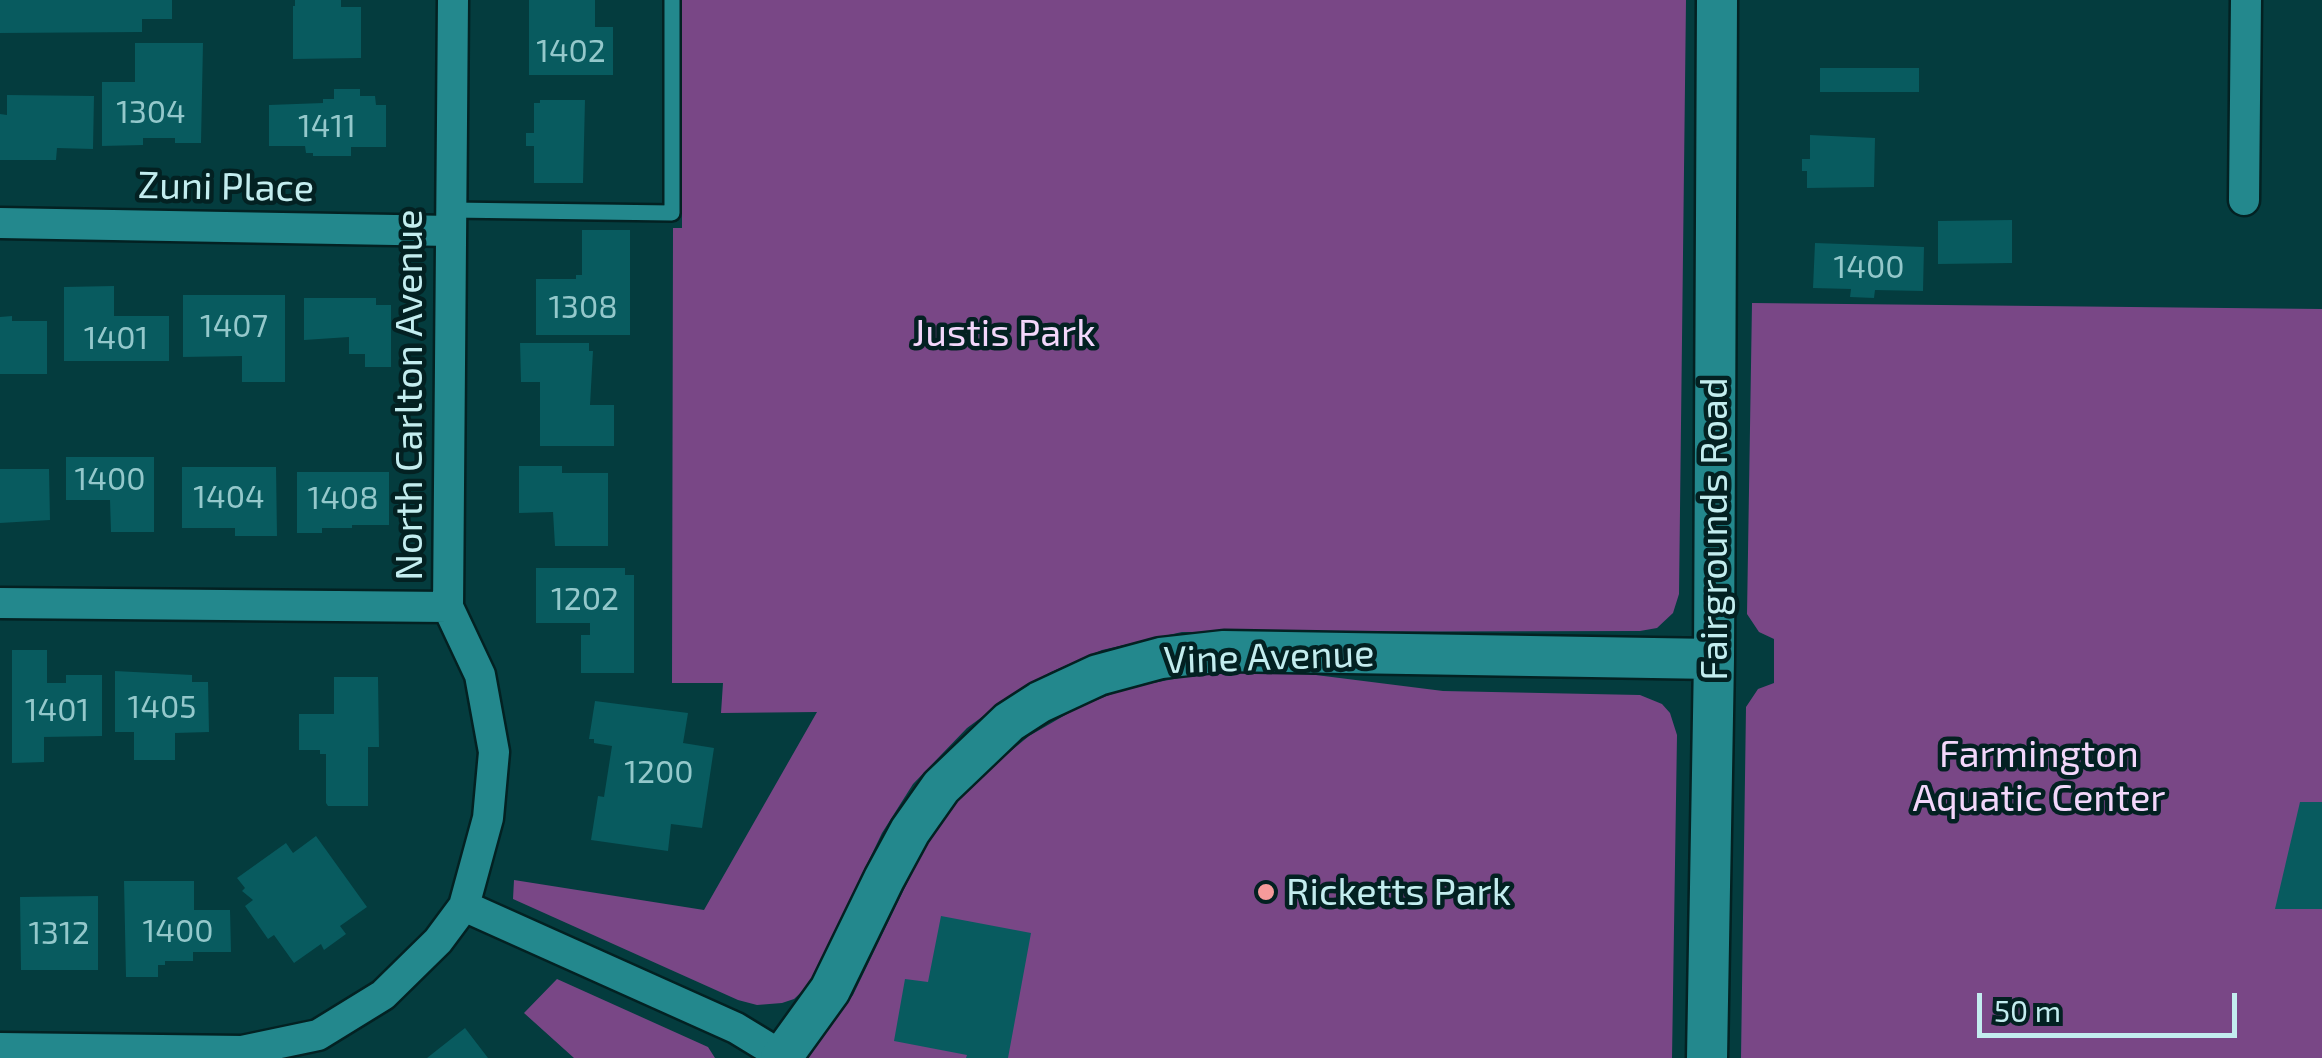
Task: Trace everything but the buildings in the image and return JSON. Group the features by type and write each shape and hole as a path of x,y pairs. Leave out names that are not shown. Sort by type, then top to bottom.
{"street":[{"name":"North Carlton Avenue","path":"453,0 448,608 480,675 494,752 488,818 464,906"},
{"name":"Fairgrounds Road","path":"1707,1058 1714,659 1716,0"},
{"path":"2244,200 2246,0"},
{"name":"Zuni Place","path":"0,223 451,221"},
{"path":"0,603 448,608"},
{"name":"Vine Avenue","path":"782,1057 830,990 884,878 941,787 1009,722 1040,702 1098,675 1162,658 1224,651 1714,659"},
{"path":"0,1048 242,1051 318,1034 383,995 438,941 464,906 736,1028 782,1057"}],"lane":[{"path":"451,221 672,213 672,0"}],"green space":[{"name":"Justis Park","path":"682,0 1686,0 1679,594 1673,613 1657,628 1640,631 1182,632 1102,650 1051,672 1020,689 967,728 913,784 882,833 809,985 794,999 782,1003 757,1005 738,1000 513,899 514,880 704,910 817,712 721,713 723,683 672,683 673,228 682,228"},
{"name":"Farmington Aquatic Center","path":"1752,303 2322,309 2322,1058 1741,1058 1746,707 1758,689 1774,683 1774,639 1759,632 1747,614"},
{"name":"Ricketts Park","path":"1210,672 1300,673 1443,691 1640,695 1662,704 1670,713 1677,735 1672,1058 807,1058 853,995 923,850 956,803 990,768 1029,736 1079,707 1127,688"},
{"path":"557,979 708,1047 715,1058 574,1058 524,1013"}],"place":[{"name":"Ricketts Park","path":"1266,892"}]}
